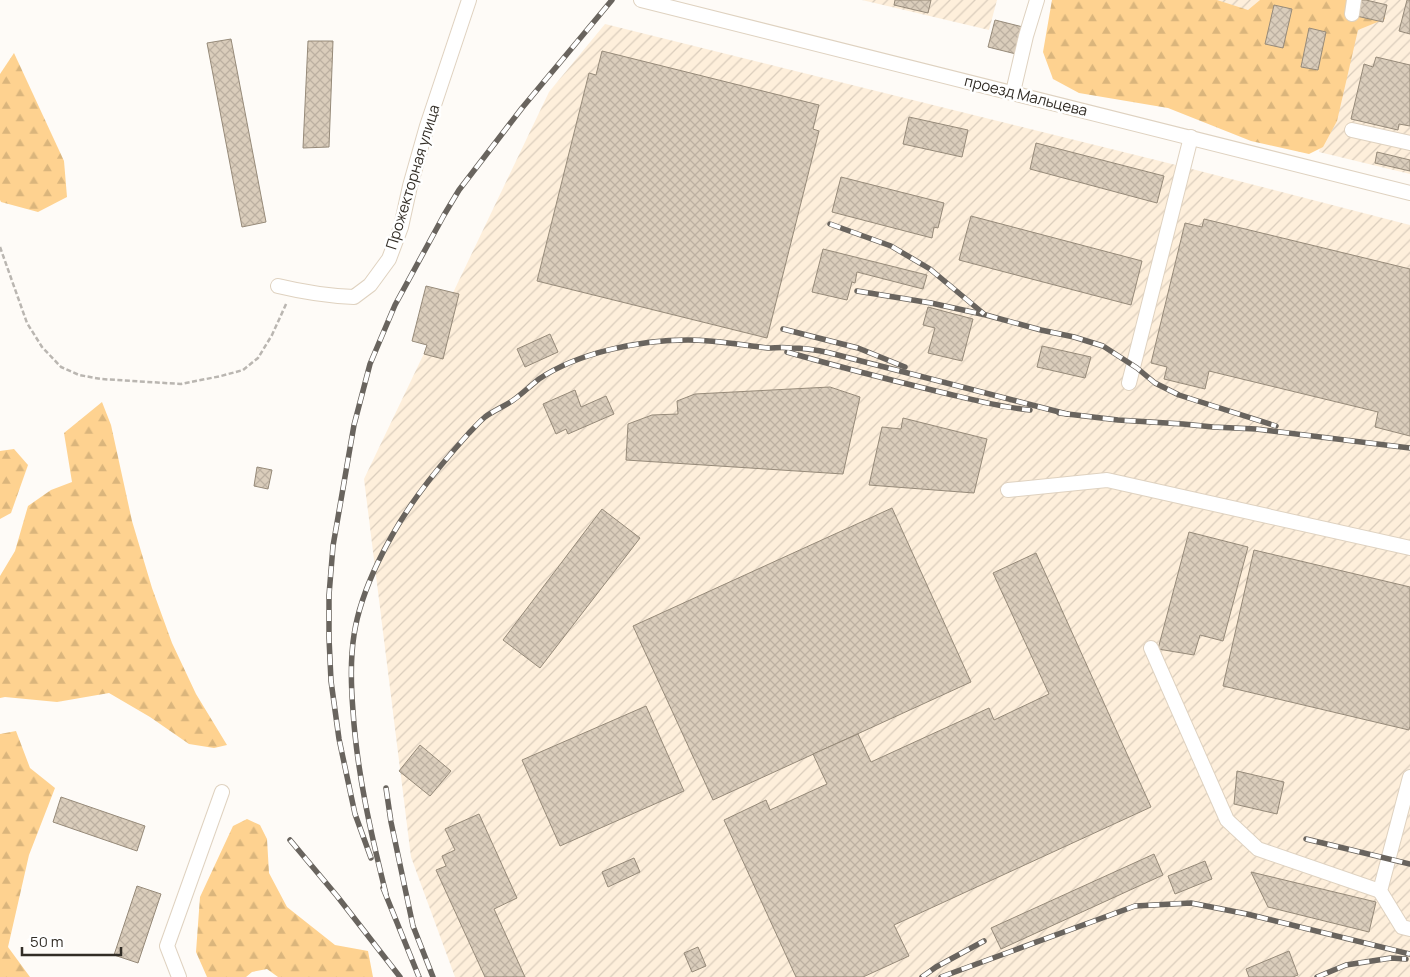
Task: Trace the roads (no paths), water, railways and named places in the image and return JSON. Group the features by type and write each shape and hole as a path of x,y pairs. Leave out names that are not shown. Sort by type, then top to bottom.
{"street":[{"name":"Прожекторная улица","path":"278,286 334,297 354,297 370,285 389,258 402,227 410,186 427,126 469,0"},
{"name":"проезд Мальцева","path":"641,0 665,3 1410,192"},
{"path":"1013,92 1026,36 1037,0"},
{"path":"1352,130 1410,144"},
{"path":"1130,383 1191,137"},
{"path":"1008,490 1107,480 1410,548"},
{"path":"1151,648 1226,820 1258,849 1380,891 1402,927 1410,929"},
{"path":"1380,891 1410,777"},
{"path":"179,977 167,946 222,792"}],"railway":[{"path":"371,858 355,814 339,739 331,681 329,638 329,595 333,546 354,425 370,364 395,305 459,190 522,108 612,0"},
{"path":"830,224 891,246 930,269 984,314"},
{"path":"857,291 931,303 986,315 1103,346 1137,368 1155,383 1179,395 1276,426"},
{"path":"783,329 858,348 905,367"},
{"path":"386,894 365,803 355,734 351,663 354,635 370,580 387,544 407,510 443,463 485,417 512,401 539,379 591,355 631,345 688,340 820,351 1067,414"},
{"path":"787,352 994,405 1030,410"},
{"path":"1059,413 1118,420 1256,429 1410,448"},
{"path":"386,788 391,822 413,926 433,977"},
{"path":"1306,839 1410,864"},
{"path":"290,840 337,896 400,977"},
{"path":"383,888 419,977"},
{"path":"941,977 1135,906 1191,903 1247,914 1410,954"},
{"path":"922,977 936,967 984,941"},
{"path":"1317,977 1346,965 1391,958 1406,959"}]}
